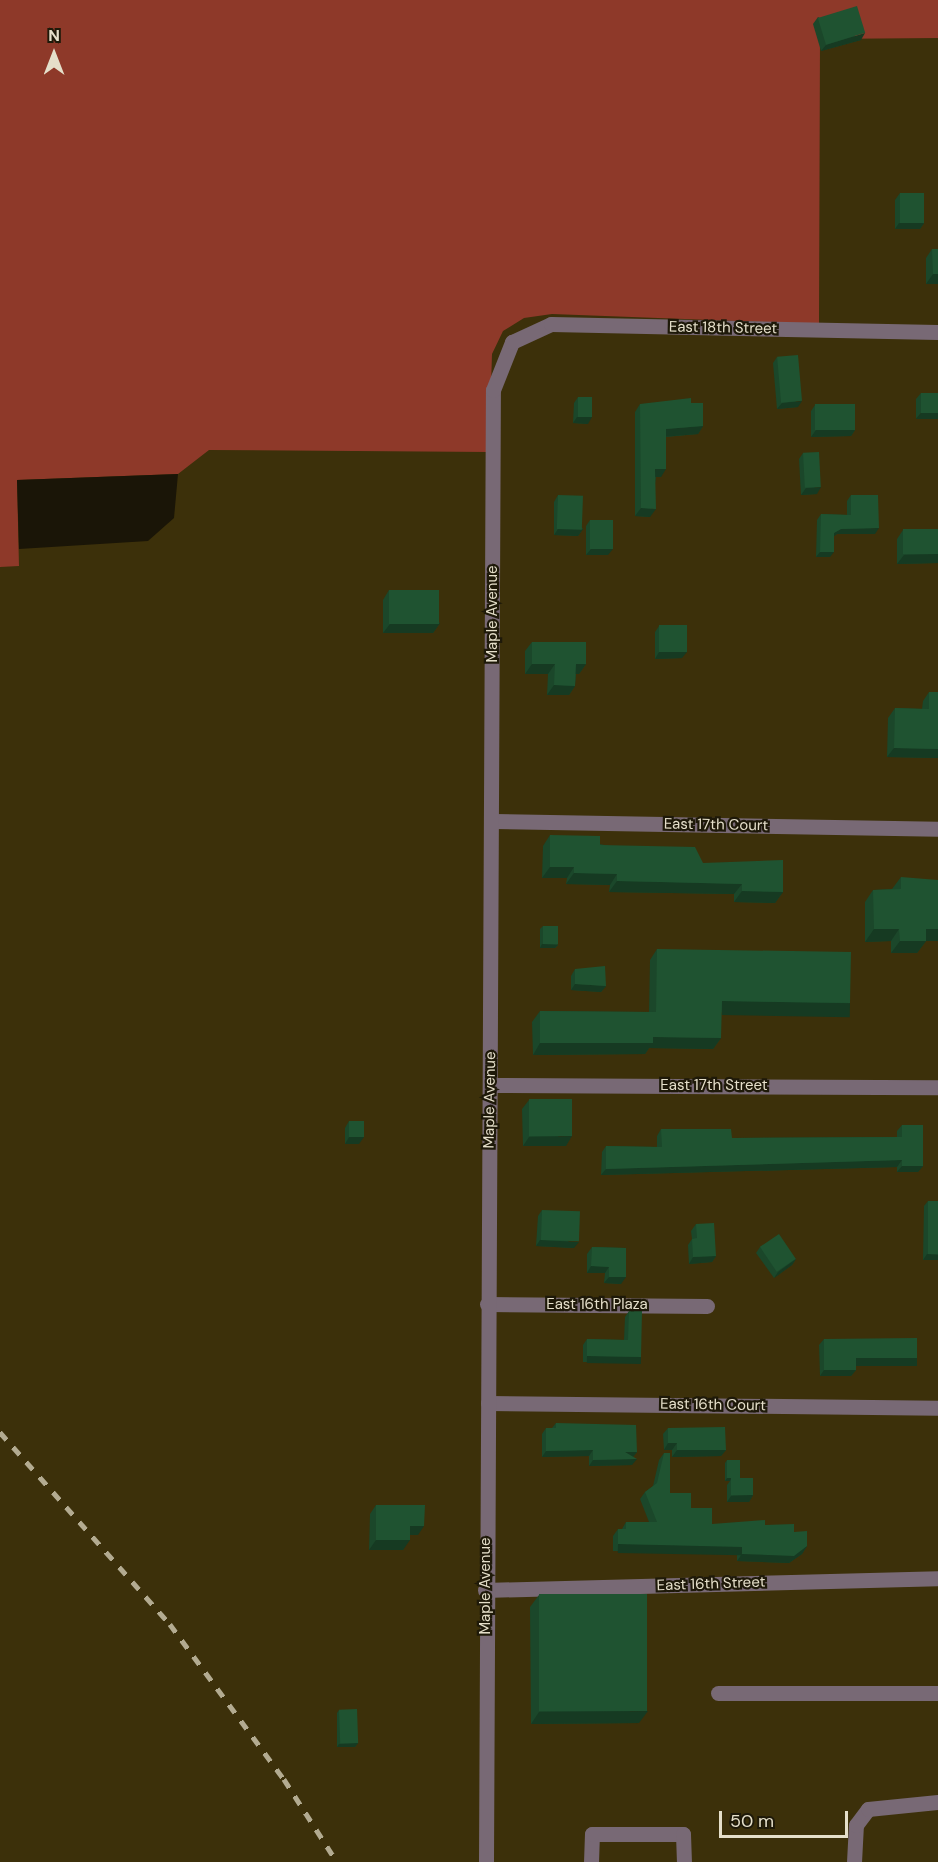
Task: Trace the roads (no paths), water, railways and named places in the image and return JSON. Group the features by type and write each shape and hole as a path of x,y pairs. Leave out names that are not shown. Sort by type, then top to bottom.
{"street":[{"name":"East 18th Street","path":"512,342 552,324 938,332"},
{"name":"Maple Avenue","path":"486,1862 487,1305 494,821 493,390 512,342"},
{"name":"East 17th Court","path":"494,821 938,829"},
{"name":"East 17th Street","path":"490,1085 938,1087"},
{"name":"East 16th Plaza","path":"487,1305 707,1306"},
{"name":"East 16th Court","path":"488,1403 938,1408"},
{"name":"East 16th Street","path":"485,1590 938,1578"},
{"path":"718,1693 938,1693"},
{"path":"854,1862 855,1825 868,1809 938,1802"},
{"path":"591,1862 592,1834 683,1834 684,1862"}],"railway":[{"path":"0,1432 170,1624 284,1779 337,1862"}]}
